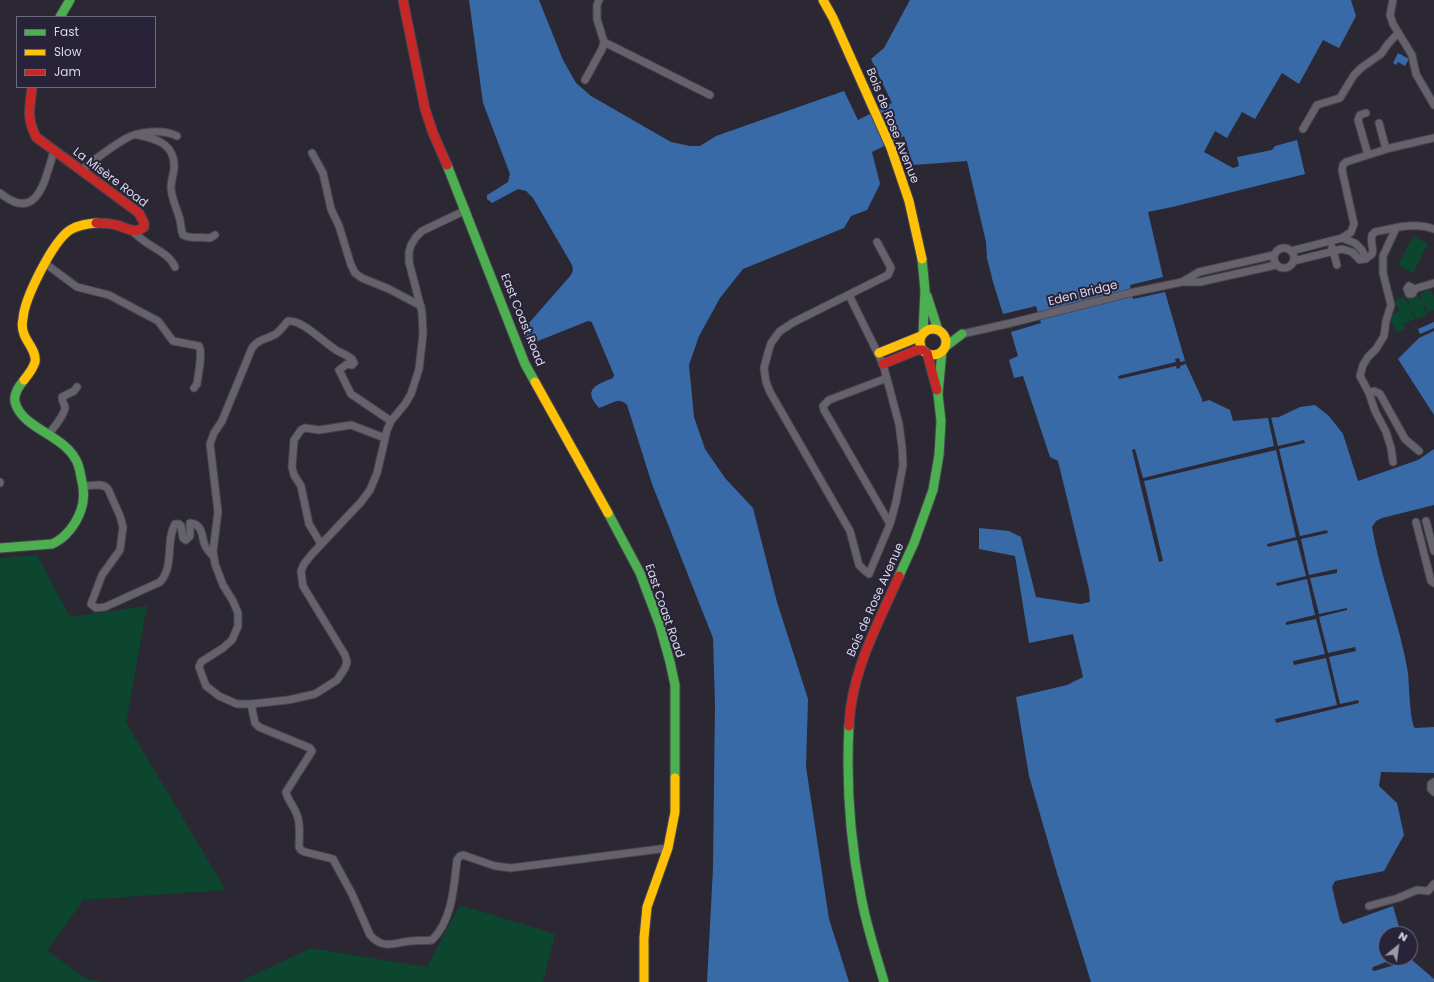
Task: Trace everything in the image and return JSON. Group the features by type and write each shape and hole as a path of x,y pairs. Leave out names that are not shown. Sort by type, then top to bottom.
{"main road":[{"path":"61,16 70,0"},
{"name":"East Coast Road","path":"402,0 424,109 466,210 524,364 620,534 640,573 660,626 670,662 675,685 675,812 668,848 647,908 644,938 644,982"},
{"name":"Bois de Rose Avenue","path":"823,0 833,18 874,108 891,148 909,201 921,252 925,290 922,334"},
{"name":"La Misère Road","path":"32,88 29,116 30,124 36,137 139,213 144,222 144,227 139,230 132,231"},
{"path":"0,548 48,545 59,542 70,530 80,513 83,503 83,486 75,458 61,442 22,414 14,402 21,383 35,363 33,351 25,338 23,324 23,316 34,287 64,234 76,227 95,223 104,223 116,225 132,231"},
{"name":"Bois de Rose Avenue","path":"925,290 940,331"},
{"path":"879,353 930,329 962,334"},
{"path":"940,331 946,340 943,349"},
{"path":"922,334 920,343 925,351"},
{"path":"884,364 917,350 935,354 962,334"},
{"name":"Bois de Rose Avenue","path":"884,982 861,898 854,856 847,761 849,717 854,685 866,650 914,544 933,490 939,455 940,421 938,394 943,349"},
{"name":"Bois de Rose Avenue","path":"925,351 938,394"}],"street":[{"path":"585,80 602,49 604,42 597,19 597,5 599,0"},
{"path":"1393,0 1390,14 1398,33 1412,55 1416,74 1434,105"},
{"path":"1303,129 1317,105 1340,98 1354,75 1361,68 1381,54 1398,33"},
{"path":"604,42 710,95"},
{"path":"1366,113 1360,115 1358,120 1368,155"},
{"path":"1379,123 1386,149"},
{"path":"81,170 126,138 138,134 160,132 177,136"},
{"path":"138,134 158,140 164,144 171,153 174,164 171,184 173,203 179,218 180,228 183,235 191,238 210,238 215,235"},
{"path":"1346,190 1355,214 1357,229 1353,242 1342,249 1294,261 1285,268 1276,264 1274,262 1274,255 1278,249 1282,248 1291,251 1342,238 1351,232 1354,224 1346,190 1342,170 1343,166 1349,160 1386,149 1434,138"},
{"path":"0,193 8,200 24,204 30,202 42,187 54,151"},
{"path":"312,153 323,173 331,208 340,226 351,265 355,272 362,278 389,289 420,306"},
{"path":"391,421 352,394 339,370 347,364 354,363 352,359 300,324 293,321 288,321 274,335 257,342 252,348 222,421 214,433 210,444 211,462 217,492 218,512 213,550 214,558 223,586 233,601 238,613 238,626 232,640 223,648 201,662 199,667 206,686 219,696 237,704 251,704 288,700 315,694 337,680 345,668 345,655 302,586 301,571 304,564 321,544 361,502 370,490 377,473 385,438 391,421 411,394 419,369 423,334 420,306 409,262 408,252 411,245 422,231 466,210"},
{"path":"1363,260 1371,256 1374,252 1371,239 1375,232 1396,228 1426,226 1434,228"},
{"path":"1426,226 1434,233"},
{"path":"1393,462 1391,448 1386,432 1360,376 1363,365 1384,336 1386,321 1391,305 1383,273 1383,256 1396,228"},
{"path":"132,231 164,254 173,262 175,267"},
{"path":"1342,238 1353,242 1362,250 1363,260"},
{"path":"1330,241 1337,265"},
{"path":"849,294 884,364 899,424 903,465 890,524 869,574 859,565 850,531 770,392 766,382 764,368 771,342 780,331 794,322 849,294 885,277 890,272 891,268 877,242"},
{"path":"1342,249 1352,252 1363,260"},
{"path":"1291,251 1294,261"},
{"path":"1182,282 1198,272 1274,255"},
{"path":"46,264 78,287 109,295 158,321 173,341 199,346 200,355 197,384 194,388"},
{"path":"1182,282 1200,282 1276,264"},
{"name":"Eden Bridge","path":"962,334 1134,292 1182,282"},
{"path":"1414,289 1434,283"},
{"path":"887,378 829,400 824,406 824,410 890,524"},
{"path":"49,434 64,411 65,407 62,398 71,394 77,387"},
{"path":"1369,393 1374,391 1380,394 1405,439 1419,451"},
{"path":"321,544 309,524 301,486 294,475 292,467 294,440 301,430 305,428 319,430 351,425 385,438"},
{"path":"83,486 101,484 106,485 120,516 123,527 120,550 102,575 91,604 96,608 105,607 160,582 166,574 169,566 172,533 175,524 179,524 181,526 183,538 186,540 190,536 190,523 197,525 203,535 204,543 214,558"},
{"path":"1426,521 1434,551"},
{"path":"1416,522 1431,581 1434,583"},
{"path":"251,704 255,723 259,727 310,748 312,751 286,792 299,821 299,847 305,852 333,859 352,894 370,935 374,940 380,943 394,945 432,940 440,933 453,894 457,860 460,856 464,855 495,866 512,868 668,848"},
{"path":"1434,782 1431,784 1431,789 1434,792"},
{"path":"1369,906 1398,898 1417,890 1428,891 1434,884"}],"green space":[{"path":"1413,236 1428,244 1413,273 1398,265"},
{"path":"1429,290 1434,296 1434,310 1428,312 1425,306 1423,306 1427,315 1417,319 1412,312 1415,319 1403,324 1405,329 1397,333 1390,319 1392,318 1391,315 1399,311 1401,314 1395,301 1404,297 1409,306 1407,297 1416,293 1421,301 1420,294"},
{"path":"37,555 70,617 147,606 126,723 226,890 83,900 47,951 87,979 103,982 0,982 0,558"},
{"path":"460,905 555,934 543,982 239,982 311,948 427,967"}],"water":[{"path":"469,0 539,0 563,60 576,83 591,96 671,142 690,146 700,146 716,136 844,91 858,120 892,103 871,59 884,48 910,0 1351,0 1356,16 1339,48 1323,40 1299,84 1282,73 1255,119 1242,112 1227,138 1215,131 1204,152 1233,168 1239,166 1237,157 1272,150 1275,146 1297,140 1305,174 1148,212 1163,277 1130,285 1133,299 1165,292 1186,364 1202,402 1209,400 1230,410 1233,421 1279,417 1300,407 1315,405 1329,416 1343,434 1358,481 1418,460 1434,449 1434,505 1382,518 1376,521 1372,527 1408,673 1413,725 1415,728 1434,727 1434,773 1381,772 1379,786 1397,803 1404,835 1384,871 1335,881 1332,887 1340,920 1343,924 1393,906 1399,926 1378,926 1378,965 1373,967 1372,970 1374,971 1391,966 1418,965 1434,979 1434,982 1091,982 1029,776 1016,697 1067,685 1083,677 1073,634 1029,643 1015,556 979,549 979,528 1009,531 1021,537 1036,597 1081,604 1090,602 1089,589 1058,461 1050,457 1023,376 1014,378 1009,360 1018,356 1011,332 1041,323 1036,306 1003,314 987,258 986,242 967,161 913,165 904,136 872,152 880,184 867,210 851,216 844,228 743,269 720,298 699,336 689,365 694,417 705,449 725,478 753,508 777,602 808,699 806,767 829,919 849,982 707,982 713,868 715,704 713,638 652,484 627,405 624,402 618,401 599,408 594,402 591,392 593,388 613,378 614,375 592,322 588,321 533,343 528,342 523,334 524,329 571,275 573,270 572,265 533,198 526,191 518,189 492,203 487,199 487,195 508,182 510,174 483,103"},
{"path":"1398,53 1409,59 1405,66 1398,62 1396,65 1393,63"},
{"path":"1434,322 1434,328 1420,334 1418,329"},
{"path":"1434,331 1434,415 1398,359 1419,338"}],"pier":[{"path":"1179,358 1180,362 1185,361 1186,364 1177,369 1176,366 1119,379 1118,376 1176,362 1175,359"},
{"path":"1271,417 1278,446 1304,440 1305,443 1279,449 1300,536 1327,530 1328,533 1301,539 1309,575 1337,569 1337,573 1310,578 1319,614 1347,608 1347,610 1319,617 1328,653 1355,647 1356,651 1329,657 1340,704 1358,700 1359,703 1276,723 1275,719 1337,705 1326,658 1294,665 1293,661 1325,654 1316,619 1286,625 1286,622 1315,615 1307,579 1277,586 1276,583 1306,576 1297,540 1268,547 1267,544 1296,537 1276,450 1144,481 1163,561 1159,562 1132,450 1135,449 1143,478 1274,446 1268,418"}],"traffic: fast":[{"path":"61,16 70,0"},
{"path":"447,165 525,364 535,382"},
{"path":"922,259 925,290 923,333"},
{"path":"927,296 938,330"},
{"path":"945,347 962,334"},
{"path":"899,576 914,543 933,490 939,455 941,421 938,394 942,351"},
{"path":"0,548 52,544 62,538 73,525 79,515 83,502 83,485 78,464 70,451 27,420 16,405 15,395 24,380"},
{"path":"608,513 640,573 660,626 670,662 675,685 675,778"},
{"path":"849,726 848,769 854,854 863,907 884,982"}],"traffic: slow":[{"path":"823,0 833,18 891,148 909,201 922,259"},
{"path":"24,380 32,369 35,362 35,355 25,337 22,326 28,298 40,271 63,236 76,227 96,223"},
{"path":"933,329 942,333 946,342 942,351 933,355 924,351 920,342 924,333 933,329"},
{"path":"879,353 921,336"},
{"path":"535,382 608,513"},
{"path":"644,982 644,938 647,907 668,848 675,812 675,778"}],"traffic: jam":[{"path":"403,0 425,109 433,133 447,165"},
{"path":"32,88 30,118 36,137 139,213 144,223 144,227 137,230 130,230 113,224 96,223"},
{"path":"883,364 917,350 923,350"},
{"path":"927,353 937,390"},
{"path":"849,726 851,706 860,667 874,630 899,576"}]}
